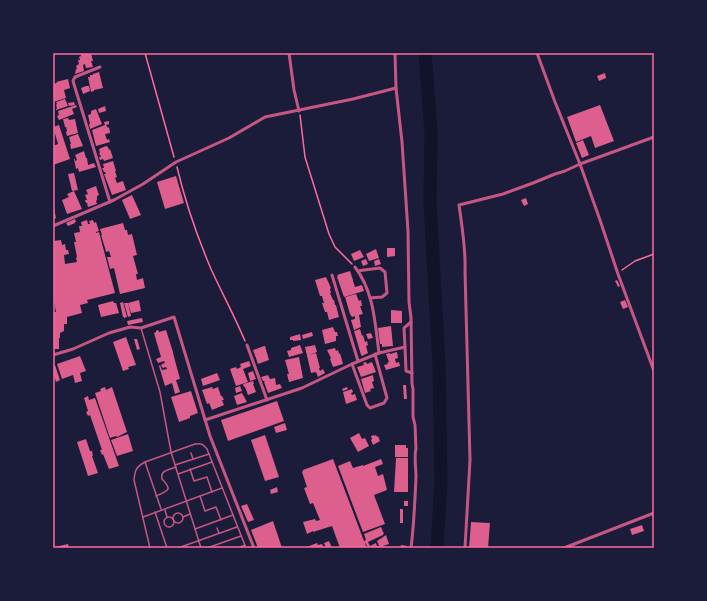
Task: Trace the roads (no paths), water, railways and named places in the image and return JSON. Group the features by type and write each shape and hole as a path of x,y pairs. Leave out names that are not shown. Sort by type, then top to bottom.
{"street":[{"path":"289,53 294,90 299,111"},
{"path":"395,53 396,88 402,142 408,231 413,417 415,425 416,449 416,477 411,548"},
{"path":"537,53 580,164 618,274 654,371"},
{"path":"100,67 75,77 72,81 110,202"},
{"path":"53,226 110,202 143,184 176,162 229,138 265,118 396,88"},
{"path":"465,548 470,460 465,262 459,206 503,194 654,137"},
{"path":"352,364 367,405 370,408 384,403 387,398 377,354 370,298 361,276 355,267"},
{"path":"358,271 380,268 385,272 387,293 382,297 370,298"},
{"path":"332,275 358,361"},
{"path":"53,356 109,333 130,327 141,328 174,317 210,436 254,548"},
{"path":"411,322 404,328 406,370 412,373"},
{"path":"247,345 267,400"},
{"path":"205,420 302,388 358,361 377,354 405,347"},
{"path":"564,548 654,513"}],"lane":[{"path":"141,328 160,392 171,452 201,548"},
{"path":"150,548 134,480 134,472 145,462 195,444 203,445 207,449 245,547 238,548"},
{"path":"191,453 193,459"},
{"path":"156,496 165,493 168,489 167,483 161,477 163,472 175,466 209,454"},
{"path":"145,462 161,510"},
{"path":"178,474 212,462"},
{"path":"190,470 194,482 207,477 212,492"},
{"path":"143,517 222,488"},
{"path":"200,496 204,511 216,507 221,520"},
{"path":"164,524 167,517 165,509"},
{"path":"155,512 167,548"},
{"path":"159,525 164,524 171,527 173,525 174,515 180,514 183,517"},
{"path":"167,517 172,518 176,523 180,523 183,521 183,517 190,514"},
{"path":"195,529 233,515"},
{"path":"178,548 237,527"},
{"path":"217,528 219,534"},
{"path":"207,548 241,536"}],"waterway":[{"path":"425,53 431,132 430,203 439,364 441,482 437,548"}]}
